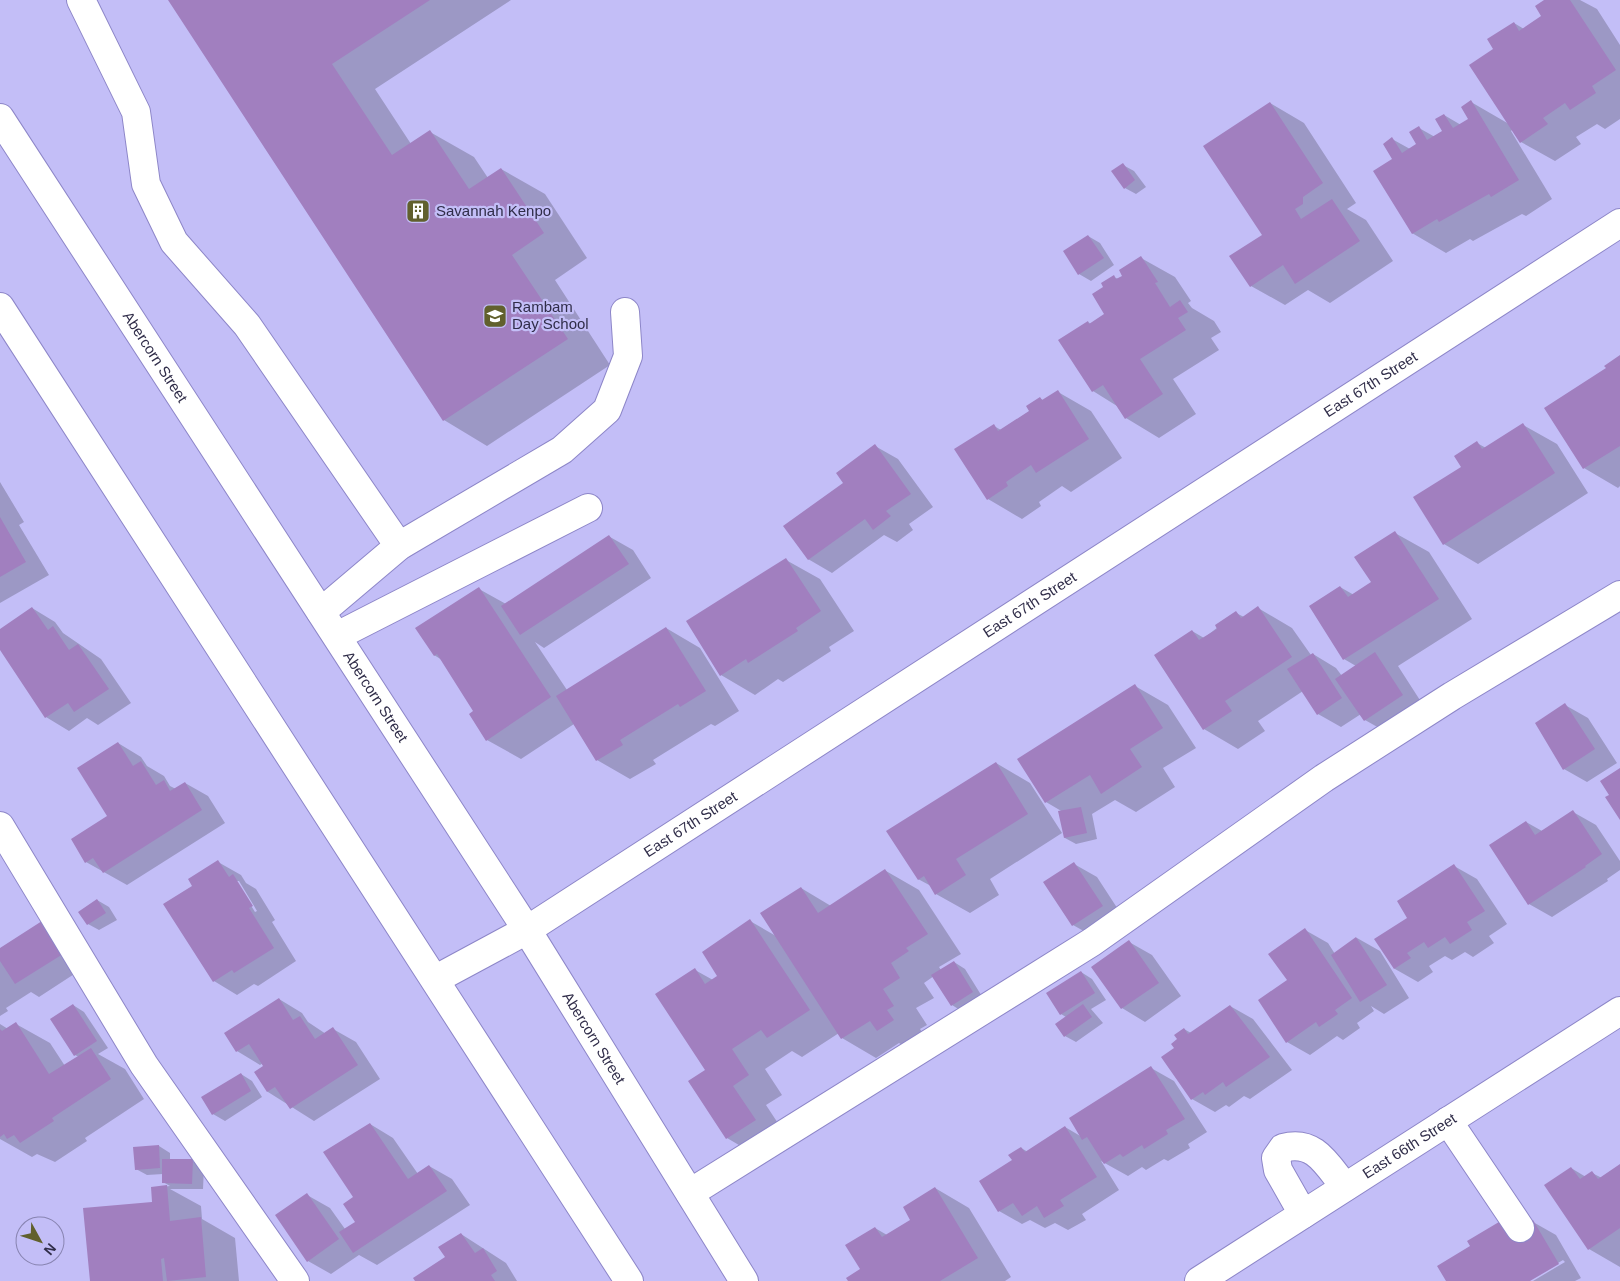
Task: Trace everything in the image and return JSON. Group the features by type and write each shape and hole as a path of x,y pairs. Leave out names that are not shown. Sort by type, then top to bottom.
{"main road":[{"path":"81,0 136,112 146,184 174,242 247,325 399,546"},
{"name":"Abercorn Street","path":"0,118 527,930 744,1281"},
{"name":"East 67th Street","path":"436,979 527,930 1620,222"},
{"path":"0,307 436,979 629,1281"},
{"path":"321,612 399,546 562,450 607,410 628,356 625,312"},
{"path":"337,636 588,508"},
{"path":"690,1193 1092,942 1324,778 1452,696 1620,594"},
{"path":"0,826 144,1065 295,1281"},
{"name":"East 66th Street","path":"1199,1281 1620,1011"},
{"path":"1448,1121 1520,1228"},
{"path":"1303,1214 1278,1170 1276,1158 1283,1148 1295,1144 1314,1150 1345,1187"}],"building":[{"name":"Savannah Kenpo","path":"168,0 430,0 332,64 392,155 430,130 469,189 501,168 544,233 512,255 568,339 443,421"},
{"path":"1544,0 1570,0 1616,70 1592,86 1596,93 1570,110 1565,103 1543,118 1548,124 1520,143 1469,65 1493,49 1487,39 1514,22 1519,31 1541,16 1535,6"},
{"path":"1471,100 1519,180 1491,197 1489,194 1439,222 1437,219 1412,234 1373,171 1392,159 1383,144 1392,137 1402,153 1416,144 1409,132 1419,126 1427,140 1442,131 1435,119 1444,114 1453,128 1468,119 1461,107"},
{"path":"1270,102 1323,183 1303,197 1303,204 1295,209 1301,219 1332,199 1360,241 1295,284 1283,265 1250,287 1229,256 1262,235 1203,146"},
{"path":"1123,163 1135,180 1124,189 1111,171"},
{"path":"1088,235 1104,258 1078,275 1063,251"},
{"path":"1141,256 1158,282 1155,283 1170,307 1180,300 1188,312 1178,318 1186,330 1140,359 1163,394 1125,419 1103,385 1092,392 1058,340 1088,321 1089,324 1104,314 1092,294 1103,287 1101,283 1114,275 1116,279 1122,276 1119,270"},
{"path":"1620,355 1620,446 1583,469 1544,408 1606,368 1604,366"},
{"path":"1058,390 1089,439 1036,473 1031,465 1006,482 1008,486 987,500 954,449 994,424 998,431 1029,411 1026,406 1040,397 1042,400"},
{"path":"1523,423 1555,473 1443,545 1413,497 1461,467 1454,456 1477,441 1482,449"},
{"path":"875,444 911,494 886,511 891,516 873,530 865,519 808,560 783,526 843,483 836,473"},
{"path":"0,517 26,562 0,577"},
{"path":"1395,531 1439,599 1343,660 1309,606 1340,586 1348,597 1371,582 1354,557"},
{"path":"609,535 629,564 520,635 501,606"},
{"path":"786,558 821,611 796,628 798,631 748,663 746,659 720,676 686,621"},
{"path":"479,587 551,697 486,741 469,714 473,711 437,654 434,656 415,628"},
{"path":"1258,606 1292,657 1225,701 1232,711 1203,730 1154,655 1192,630 1199,640 1217,629 1215,625 1236,611 1241,618"},
{"path":"32,607 48,630 53,626 69,650 78,644 109,689 74,712 68,703 45,718 0,650 0,629"},
{"path":"666,627 706,691 680,707 678,704 620,740 623,745 596,761 556,696"},
{"path":"1375,652 1403,695 1364,721 1335,679"},
{"path":"1313,653 1342,698 1317,715 1287,669"},
{"path":"1135,684 1163,728 1130,749 1142,767 1101,794 1090,775 1045,803 1017,759"},
{"path":"1565,703 1595,749 1563,770 1535,723"},
{"path":"118,742 133,766 141,761 156,785 164,780 170,791 185,782 202,810 103,873 93,858 85,863 71,839 107,816 77,768"},
{"path":"996,762 1028,814 956,859 966,875 935,895 924,876 918,880 886,831"},
{"path":"1620,768 1620,820 1605,797 1609,795 1600,781"},
{"path":"1081,807 1087,833 1064,838 1058,811"},
{"path":"1573,810 1602,854 1586,867 1528,905 1489,845 1526,821 1535,835"},
{"path":"218,860 229,877 233,874 253,906 249,908 274,948 234,973 232,970 213,982 163,904 192,886 188,879"},
{"path":"1074,862 1103,906 1072,926 1043,882"},
{"path":"1454,864 1485,911 1467,922 1472,930 1450,944 1445,937 1428,948 1424,942 1407,953 1411,958 1394,969 1374,939 1407,918 1397,901"},
{"path":"885,869 928,934 906,948 909,951 891,963 900,978 883,989 894,1006 887,1010 894,1020 877,1031 870,1021 841,1039 760,913 801,887 818,913"},
{"path":"97,899 106,913 87,925 78,912"},
{"path":"750,919 810,1010 767,1038 761,1030 732,1049 749,1075 733,1086 756,1120 726,1139 688,1081 705,1070 655,994 695,968 705,984 717,976 702,952"},
{"path":"42,921 63,954 15,984 0,961 0,948"},
{"path":"1305,928 1352,998 1335,1010 1338,1014 1319,1027 1316,1022 1286,1043 1258,1000 1287,980 1268,954"},
{"path":"1356,937 1387,985 1360,1002 1331,955"},
{"path":"1129,940 1159,983 1121,1009 1091,967"},
{"path":"954,961 973,992 951,1006 931,975"},
{"path":"1081,971 1095,993 1060,1015 1046,993"},
{"path":"279,998 293,1020 300,1016 315,1039 333,1027 358,1065 290,1109 275,1087 267,1092 254,1072 263,1066 249,1044 236,1052 224,1033"},
{"path":"73,1004 97,1041 74,1056 50,1019"},
{"path":"1083,1004 1092,1017 1064,1037 1055,1024"},
{"path":"1230,1005 1270,1057 1226,1087 1223,1082 1205,1095 1203,1092 1191,1100 1161,1057 1174,1048 1171,1044 1177,1039 1174,1035 1184,1028 1188,1034"},
{"path":"16,1022 49,1074 91,1048 111,1079 52,1118 54,1121 20,1143 14,1135 7,1139 4,1134 0,1137 0,1029 2,1031"},
{"path":"1151,1066 1185,1119 1166,1130 1168,1134 1144,1149 1142,1145 1123,1157 1120,1154 1104,1164 1087,1137 1082,1140 1069,1118"},
{"path":"241,1073 251,1091 212,1115 201,1097"},
{"path":"370,1123 408,1179 429,1165 447,1191 353,1253 339,1232 355,1222 343,1204 353,1197 323,1152"},
{"path":"1065,1126 1097,1177 1060,1200 1064,1206 1044,1218 1037,1206 1022,1216 1013,1203 998,1212 979,1181 1012,1160 1008,1155 1021,1147 1025,1152"},
{"path":"159,1145 160,1168 135,1170 133,1147"},
{"path":"162,1159 193,1159 192,1184 162,1183"},
{"path":"1620,1164 1620,1228 1588,1250 1544,1185 1571,1167 1580,1179 1592,1171 1598,1179"},
{"path":"167,1185 170,1221 201,1217 206,1277 167,1281 164,1258 161,1259 163,1281 90,1281 83,1208 152,1202 151,1187"},
{"path":"935,1187 978,1258 940,1281 848,1281 846,1278 860,1269 845,1245 875,1227 882,1237 910,1220 903,1207"},
{"path":"307,1193 339,1239 307,1262 275,1215"},
{"path":"1504,1219 1512,1233 1533,1220 1559,1264 1530,1281 1446,1281 1437,1266 1470,1246 1467,1241"},
{"path":"461,1233 475,1253 483,1248 497,1271 491,1275 495,1281 415,1281 413,1278 445,1257 438,1247"}],"place":[{"name":"Savannah Kenpo","path":"418,211"},
{"name":"Rambam Day School","path":"495,316"}]}
